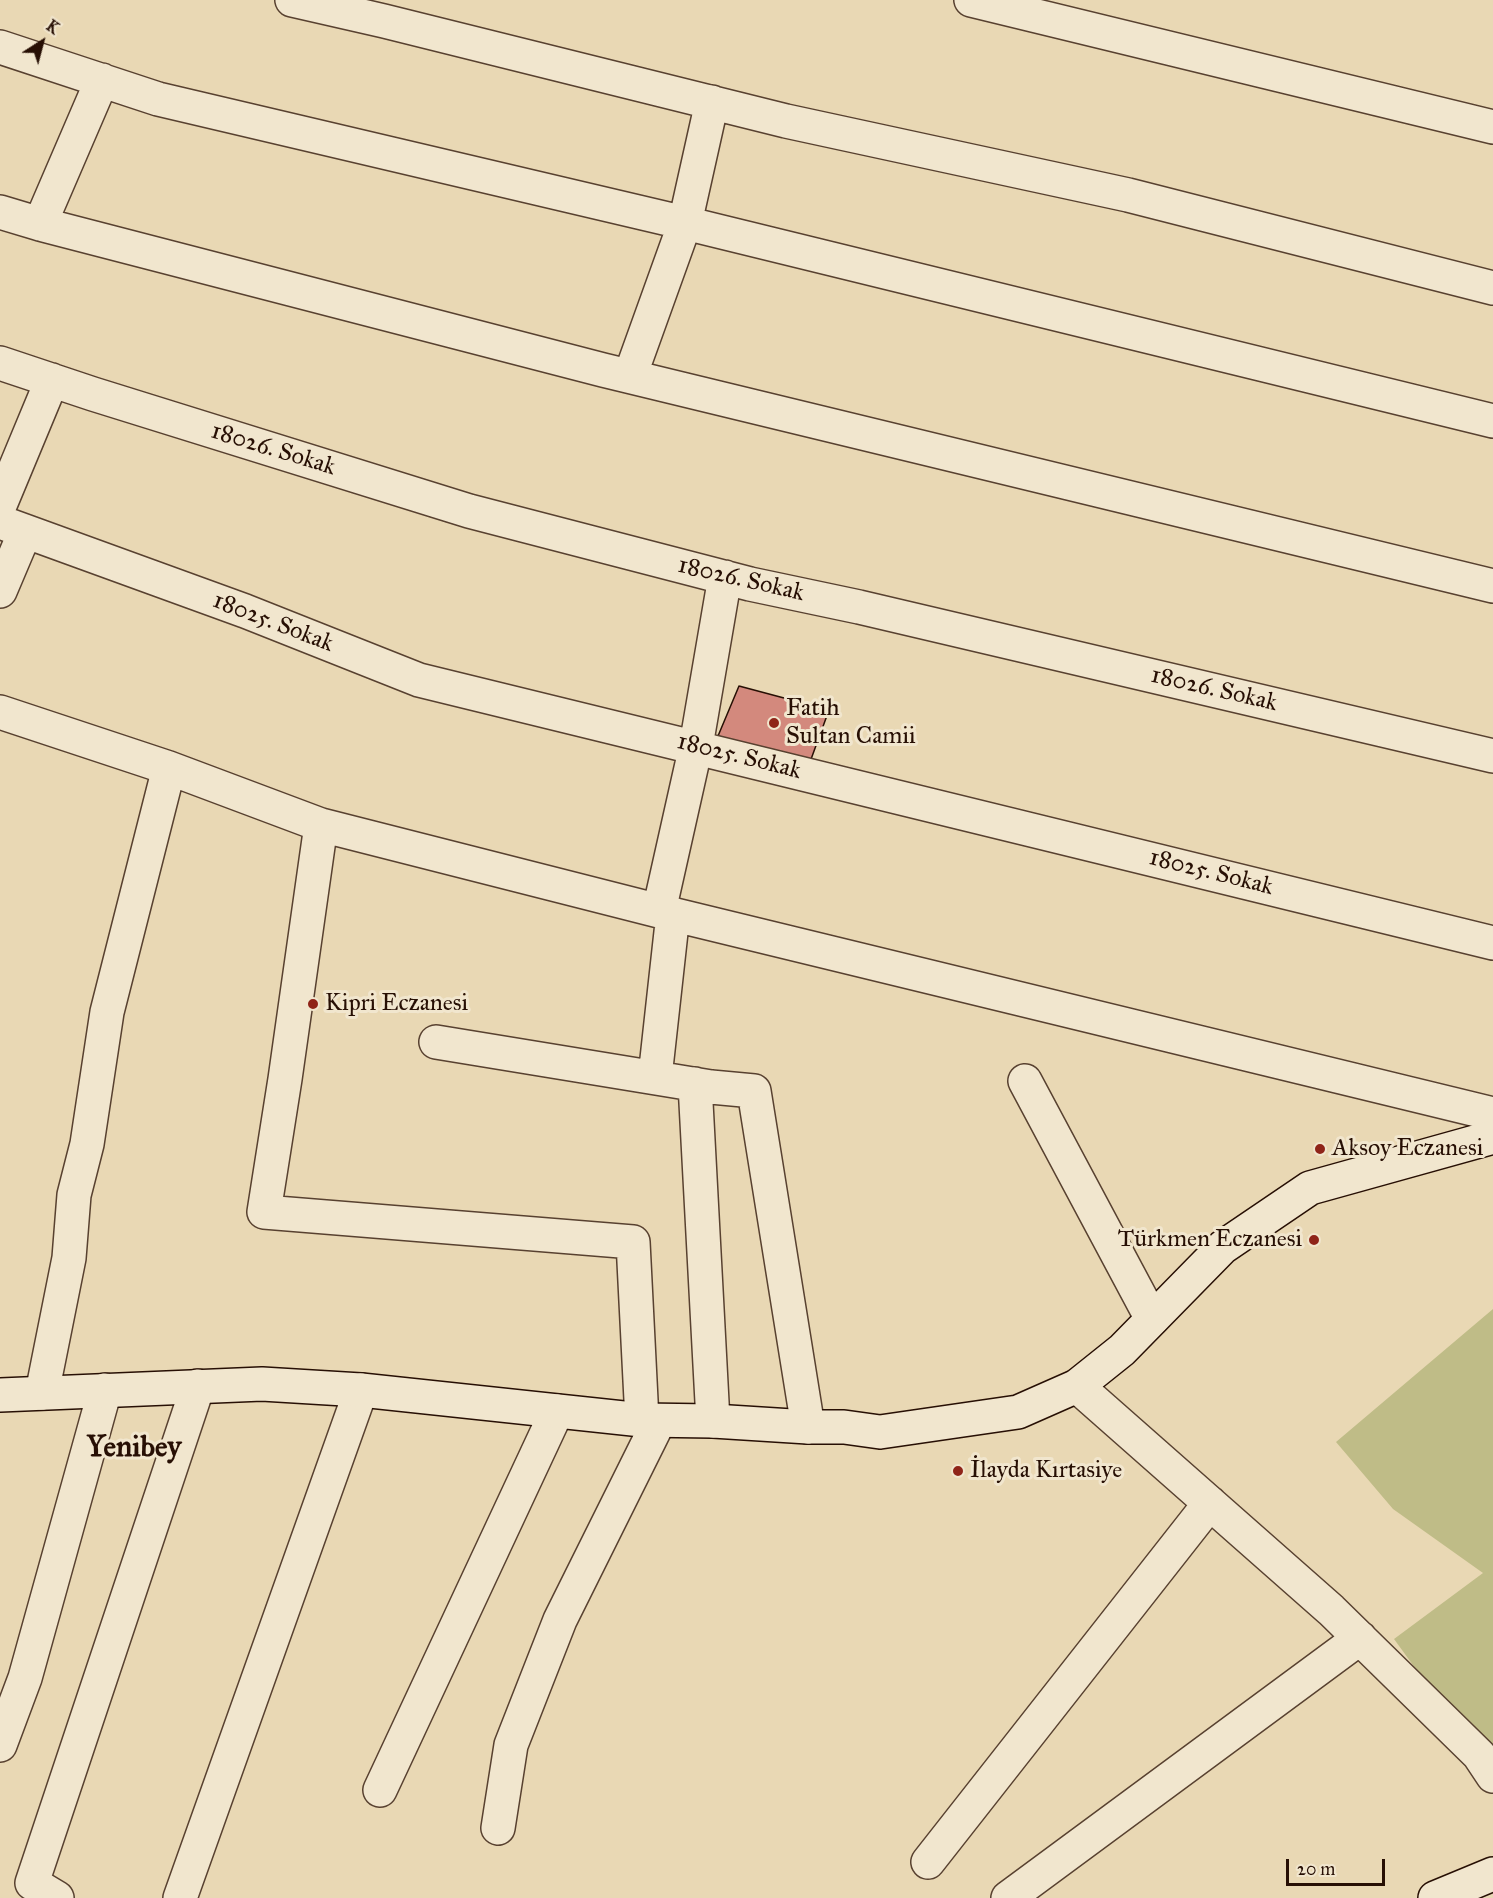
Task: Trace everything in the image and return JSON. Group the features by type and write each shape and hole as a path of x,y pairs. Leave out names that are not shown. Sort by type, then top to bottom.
{"street":[{"path":"291,0 786,121 1128,195 1493,288"},
{"path":"971,0 1493,127"},
{"path":"0,47 158,99 685,223 1493,421"},
{"path":"40,224 102,80"},
{"path":"630,376 685,223 712,102"},
{"path":"0,212 630,376 1493,586"},
{"name":"18026. Sokak","path":"0,363 469,511 725,577 1493,756"},
{"path":"0,505 52,380"},
{"path":"0,591 13,527"},
{"name":"18025. Sokak","path":"13,527 245,611 419,680 1493,943"},
{"path":"655,1077 666,912 725,577"},
{"path":"0,712 169,768 321,825 666,912 1493,1114"},
{"path":"42,1393 69,1258 74,1195 87,1144 107,1012 169,768"},
{"path":"321,825 264,1212 633,1242 650,1420 560,1620 511,1745 498,1828"},
{"path":"436,1042 695,1084 754,1091 808,1427"},
{"path":"1025,1081 1152,1319"},
{"path":"695,1084 713,1421"},
{"path":"0,1395 262,1384 361,1390 650,1420 844,1427 880,1432 1018,1412 1077,1386 1122,1350 1222,1248 1310,1188 1493,1137"},
{"path":"57,1898 32,1883 198,1386"},
{"path":"1077,1386 1331,1610 1479,1755 1493,1776"},
{"path":"0,1745 25,1678 105,1390"},
{"path":"180,1898 361,1390"},
{"path":"380,1790 557,1411"},
{"path":"928,1862 1210,1503"},
{"path":"1008,1898 1360,1638"},
{"path":"1435,1898 1493,1874"}],"shaded area":[{"path":"1493,1309 1493,1775 1394,1639 1483,1573 1393,1509 1336,1442"}],"building":[{"name":"Fatih Sultan Camii","path":"739,686 829,710 810,762 718,736"}],"place":[{"name":"Fatih Sultan Camii","path":"774,723"},
{"name":"Kipri Eczanesi","path":"313,1004"},
{"name":"Aksoy Eczanesi","path":"1320,1149"},
{"name":"Türkmen Eczanesi","path":"1314,1240"},
{"name":"İlayda Kırtasiye","path":"958,1471"}],"district":[{"name":"Yenibey","path":"134,1449"}]}
